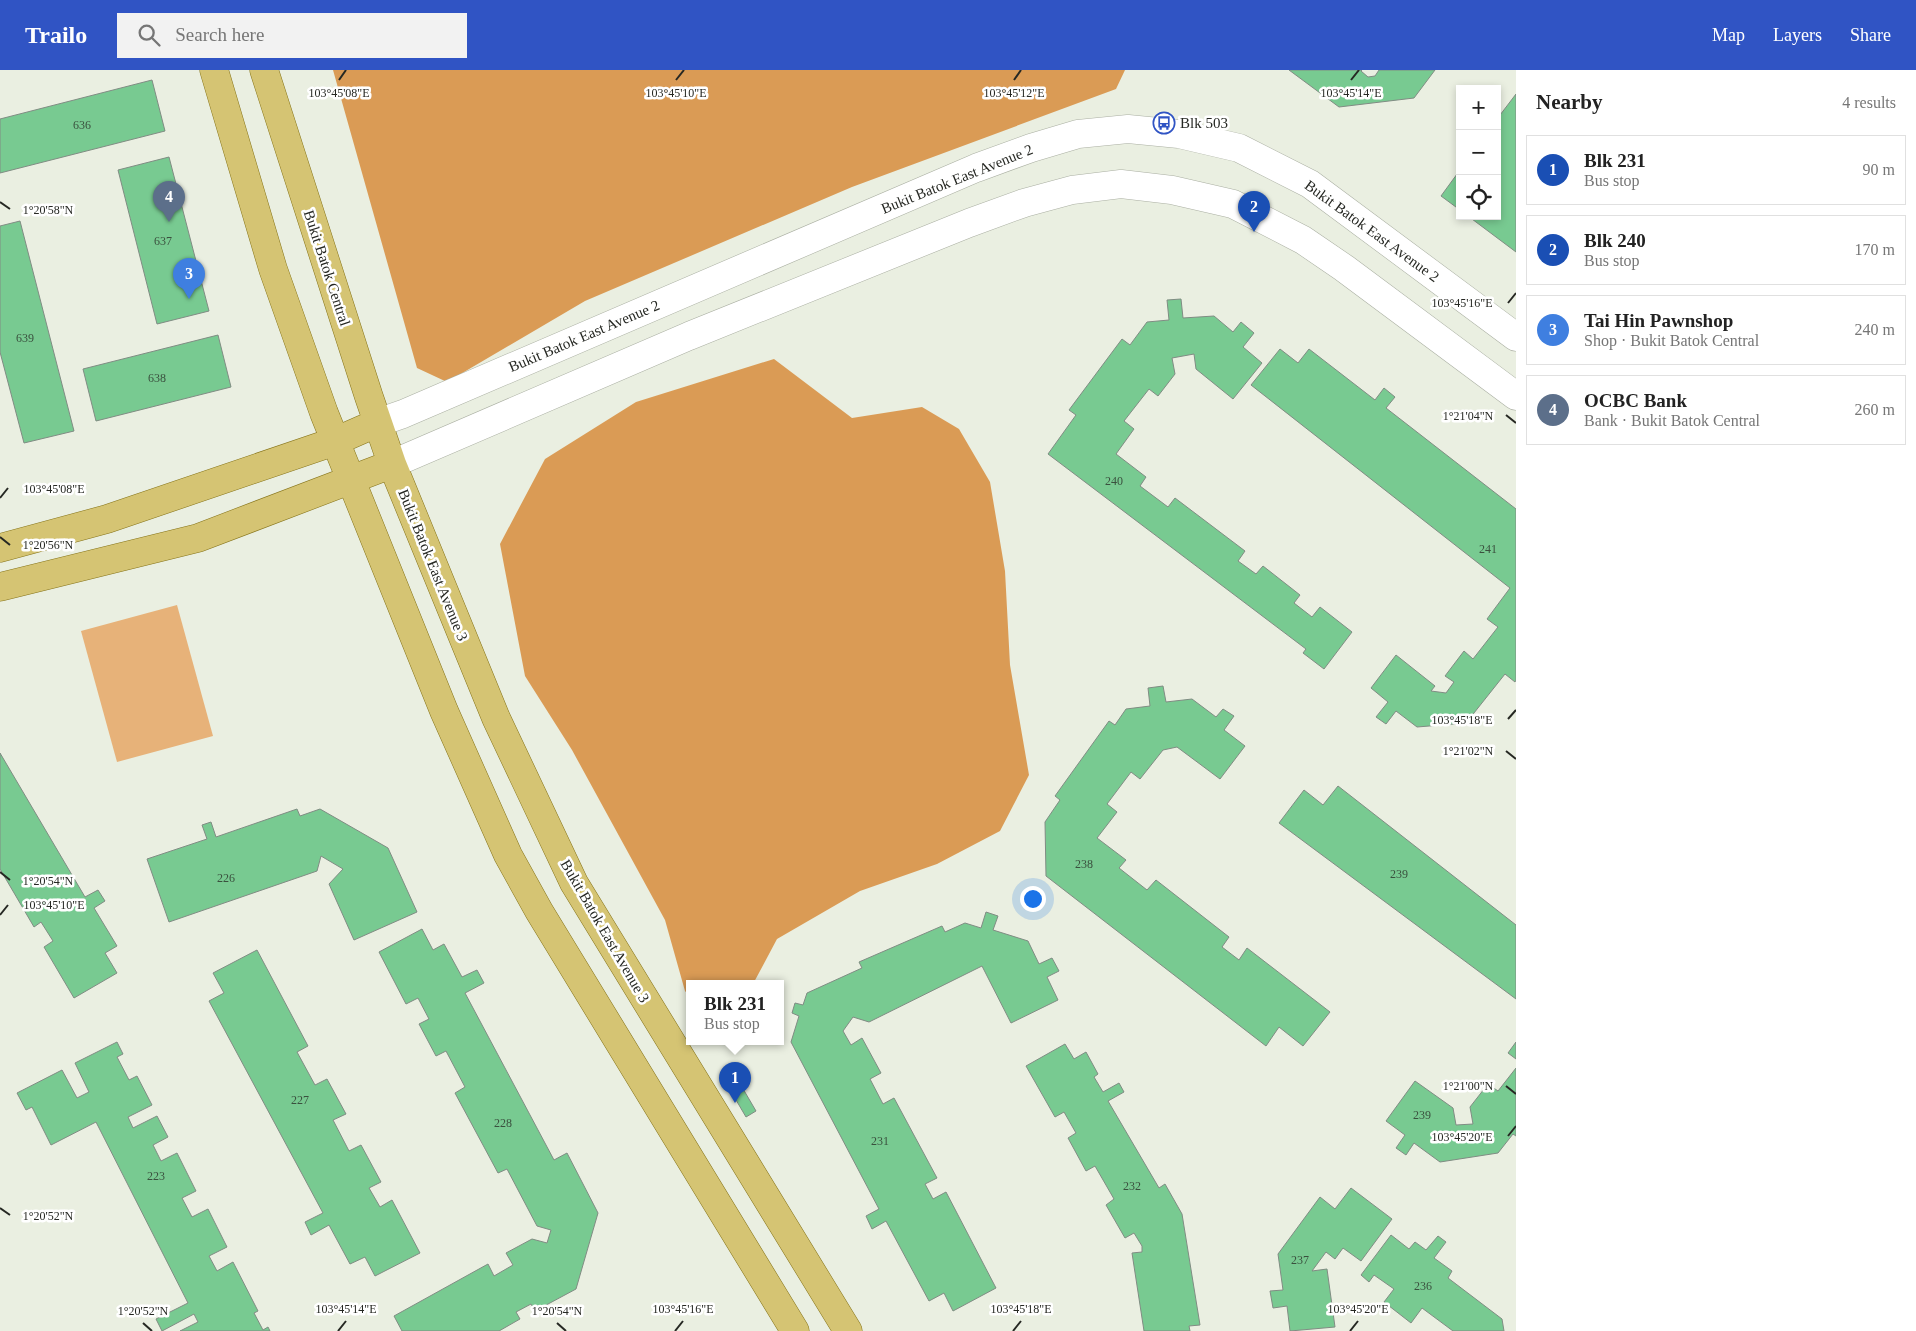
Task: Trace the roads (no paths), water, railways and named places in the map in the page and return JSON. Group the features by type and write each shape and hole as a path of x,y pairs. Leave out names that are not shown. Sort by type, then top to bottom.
{"main road":[{"path":"214,70 273,268 324,413 444,711 508,855 539,911 795,1331"},
{"name":"Bukit Batok Central","path":"264,70 377,423"},
{"path":"0,548 107,519 336,441 377,423"},
{"name":"Bukit Batok East Avenue 3","path":"377,423 496,718 574,883 848,1331"},
{"path":"0,587 198,538 392,464"}],"street":[{"name":"Bukit Batok East Avenue 2","path":"377,423 422,406 976,168 1031,148 1078,134 1128,129 1179,134 1239,148 1310,184 1516,337"},
{"path":"392,464 689,336 969,223 1024,203 1072,190 1121,184 1172,190 1233,204 1303,240 1344,268 1516,396"}],"place":[{"name":"Blk 503","path":"1164,123"},
{"name":"OCBC Bank","path":"169,222"},
{"name":"Blk 240","path":"1254,232"},
{"name":"Tai Hin Pawnshop","path":"189,299"},
{"name":"Blk 231","path":"735,1103"}]}
